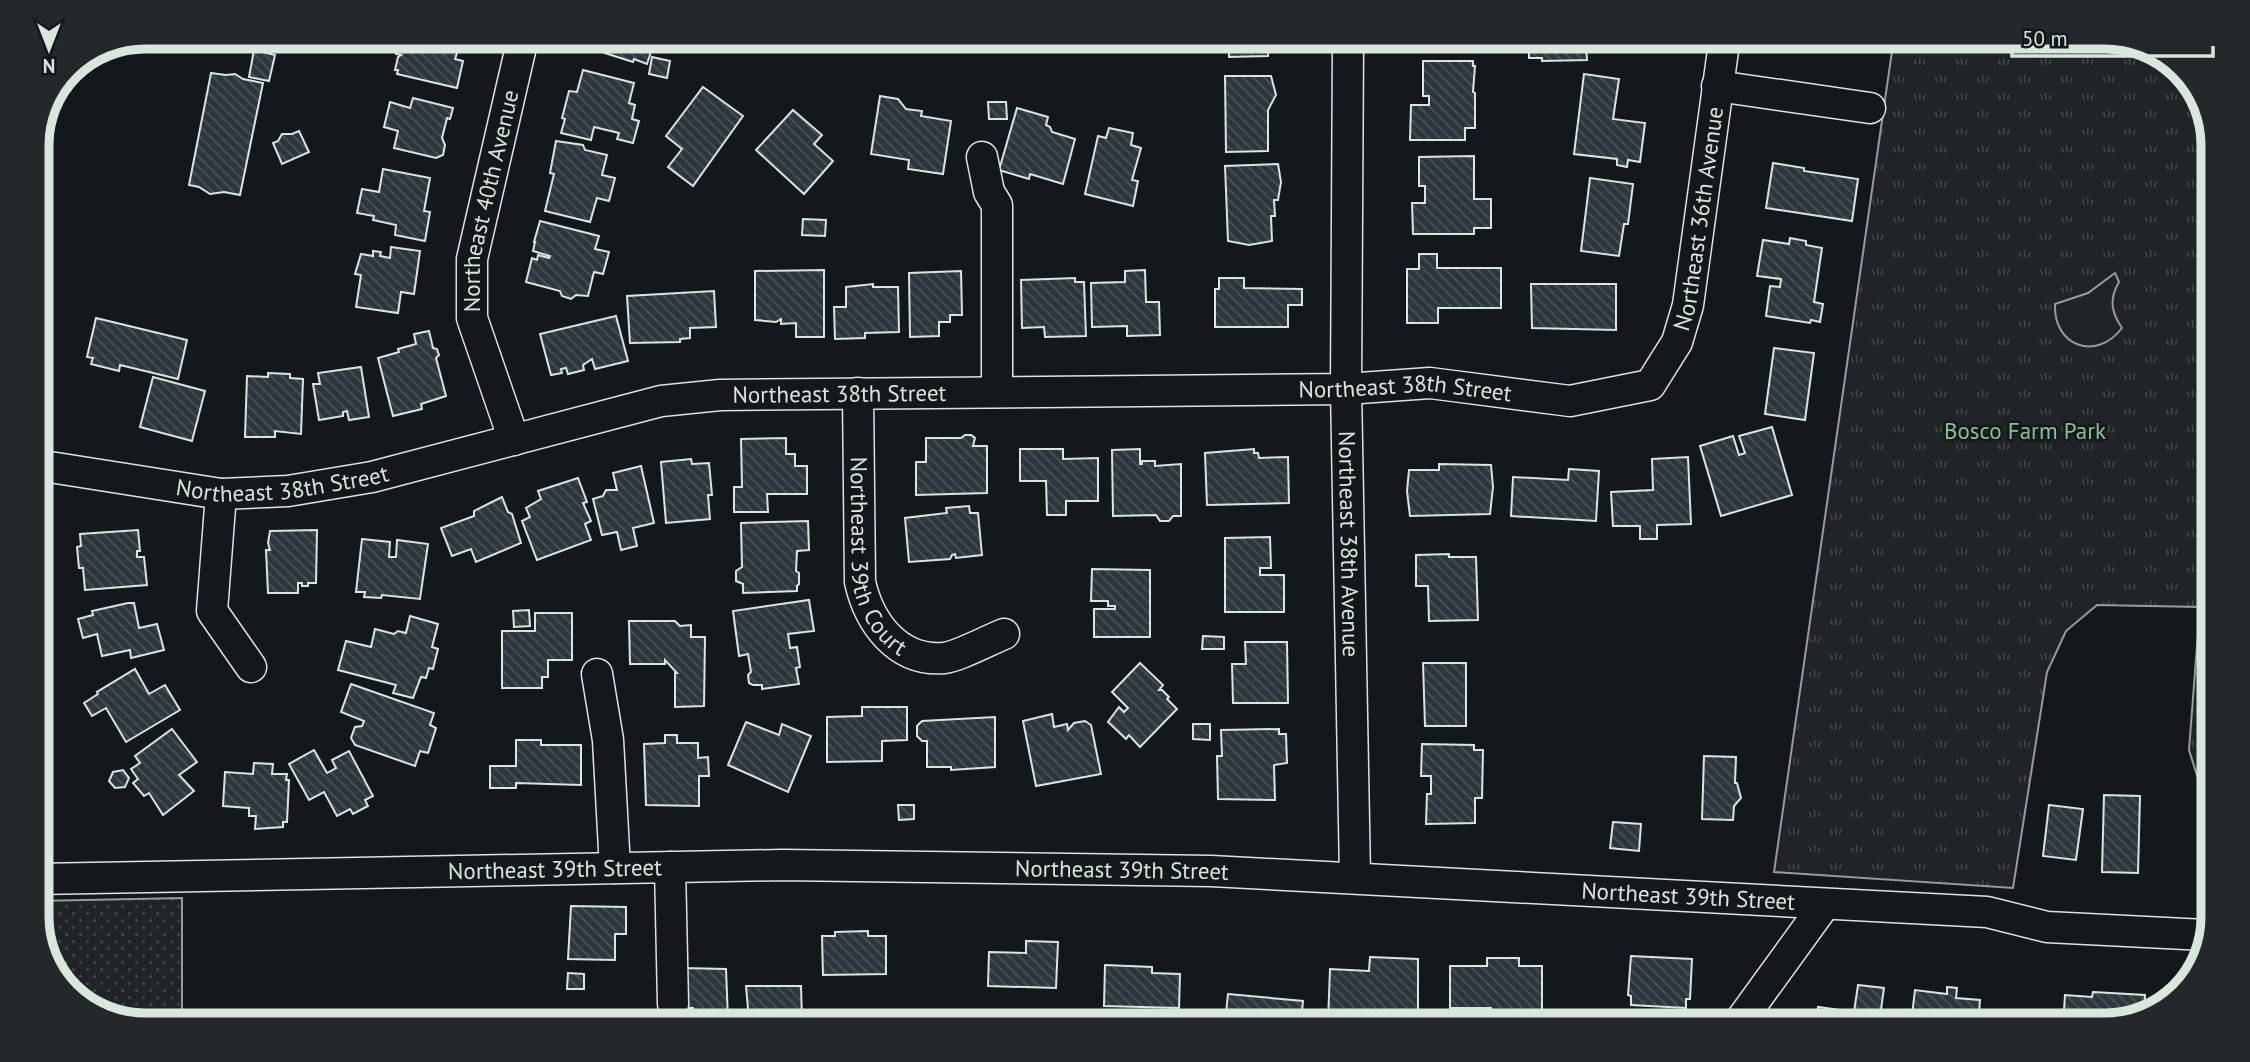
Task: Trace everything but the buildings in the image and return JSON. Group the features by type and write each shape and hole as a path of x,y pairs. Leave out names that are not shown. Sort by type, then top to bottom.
{"street":[{"name":"Northeast 40th Avenue","path":"514,440 472,317 472,259 520,49"},
{"name":"Northeast 38th Avenue","path":"1348,49 1346,389 1355,877"},
{"name":"Northeast 36th Avenue","path":"1650,385 1677,342 1688,305 1723,49"},
{"path":"1717,86 1870,108"},
{"path":"982,157 989,192 997,205 997,392"},
{"name":"Northeast 38th Street","path":"49,467 221,494 288,491 372,477 660,401 720,395 1346,389 1430,383 1570,401 1650,385"},
{"name":"Northeast 39th Court","path":"858,393 860,582 866,605 877,624 891,641 915,655 945,658 1004,634"},
{"path":"221,494 212,611 251,667"},
{"path":"597,674 608,740 615,868"},
{"name":"Northeast 39th Street","path":"49,879 797,865 1211,871 1987,912 2047,927 2199,935"},
{"path":"670,867 673,1004"},
{"path":"1746,1013 1825,904"}],"green space":[{"name":"Bosco Farm Park","path":"1892,49 2105,49 2141,56 2163,69 2181,87 2196,114 2201,139 2201,788 2189,750 2200,607 2097,605 2066,631 2047,672 2013,888 1774,872"},
{"path":"2115,273 2119,282 2113,305 2115,316 2122,328 2100,345 2078,344 2068,339 2056,318 2055,304 2088,293"},
{"path":"182,898 182,1013 127,1011 109,1006 87,993 65,970 54,948 49,923 49,901"}]}
